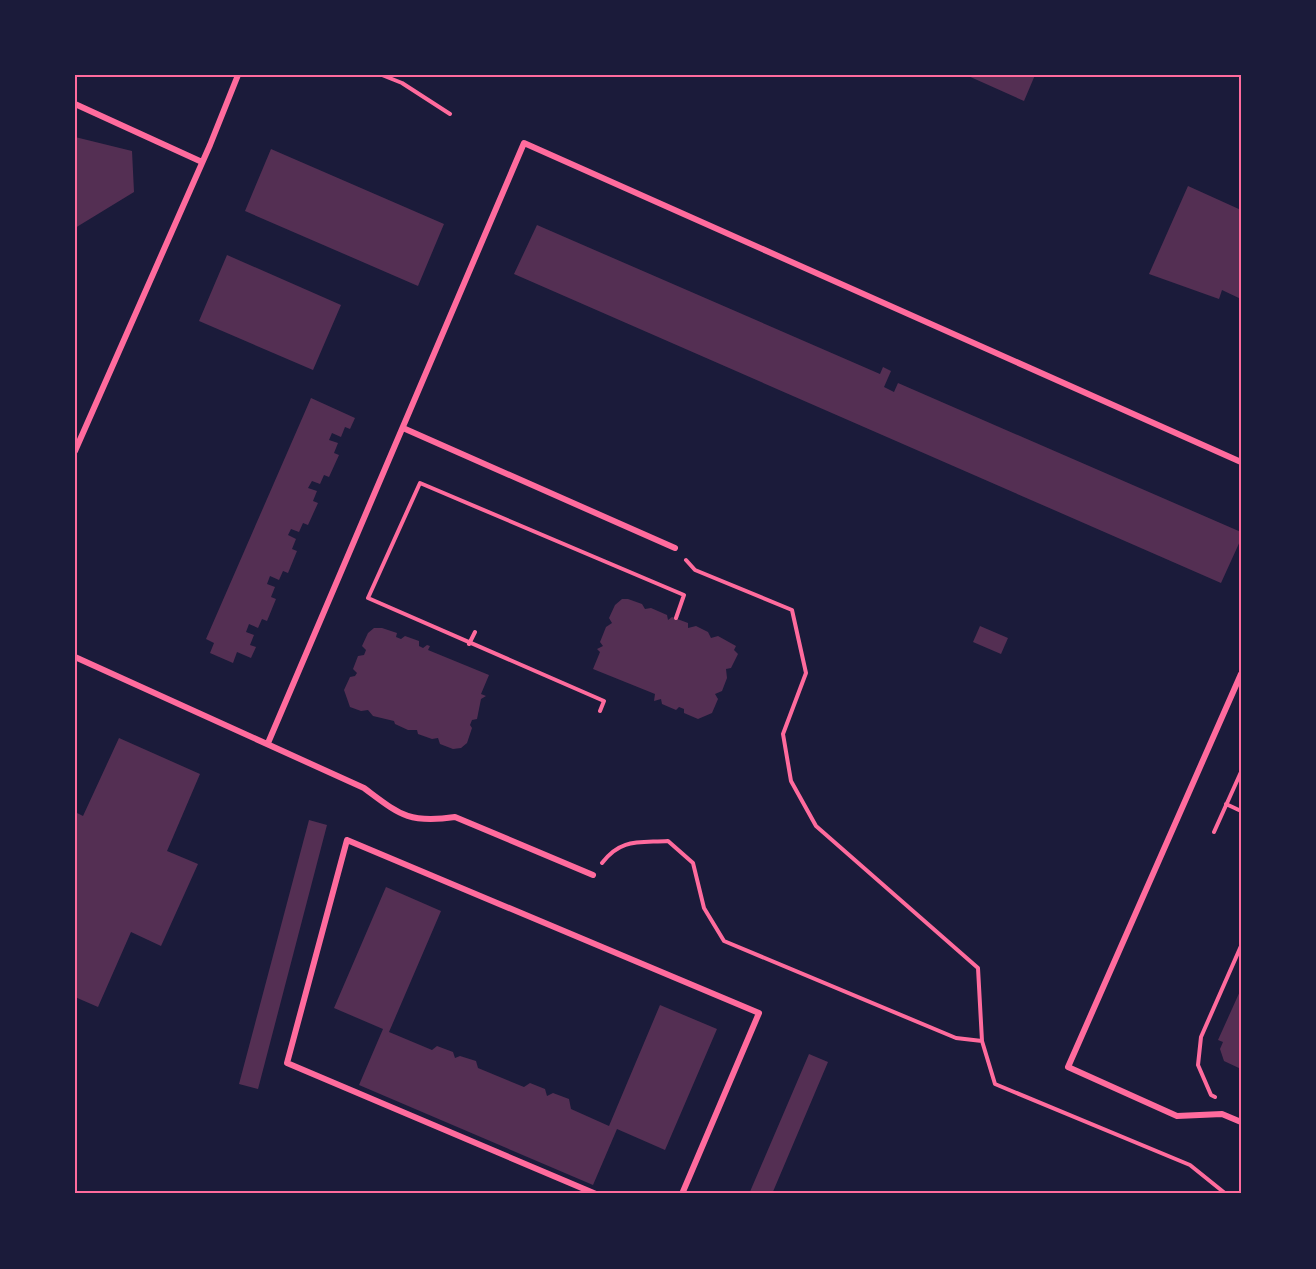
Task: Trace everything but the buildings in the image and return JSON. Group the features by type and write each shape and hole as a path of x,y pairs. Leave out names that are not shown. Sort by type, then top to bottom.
{"street":[{"path":"75,451 238,75"},
{"path":"75,104 202,162"},
{"path":"268,743 524,143 1241,462"},
{"path":"403,428 675,548"},
{"path":"75,657 364,788 401,816 430,820 454,817 593,875"},
{"path":"1241,674 1068,1067 1177,1116 1222,1114 1241,1122"},
{"path":"596,1194 287,1063 347,840 759,1013 682,1194"}],"path":[{"path":"382,75 402,83 450,114"},
{"path":"600,711 604,701 368,598 420,483 684,595 676,618"},
{"path":"675,548 695,570 792,610 806,673 783,734 791,781 816,826 978,968 982,1041 995,1084 1190,1165 1226,1194"},
{"path":"469,644 476,633"},
{"path":"1214,832 1241,772"},
{"path":"1226,804 1241,811"},
{"path":"593,875 613,849 629,843 668,841 693,863 704,908 724,941 956,1038 982,1041"},
{"path":"1221,1099 1212,1095 1198,1065 1201,1037 1241,946"}]}
